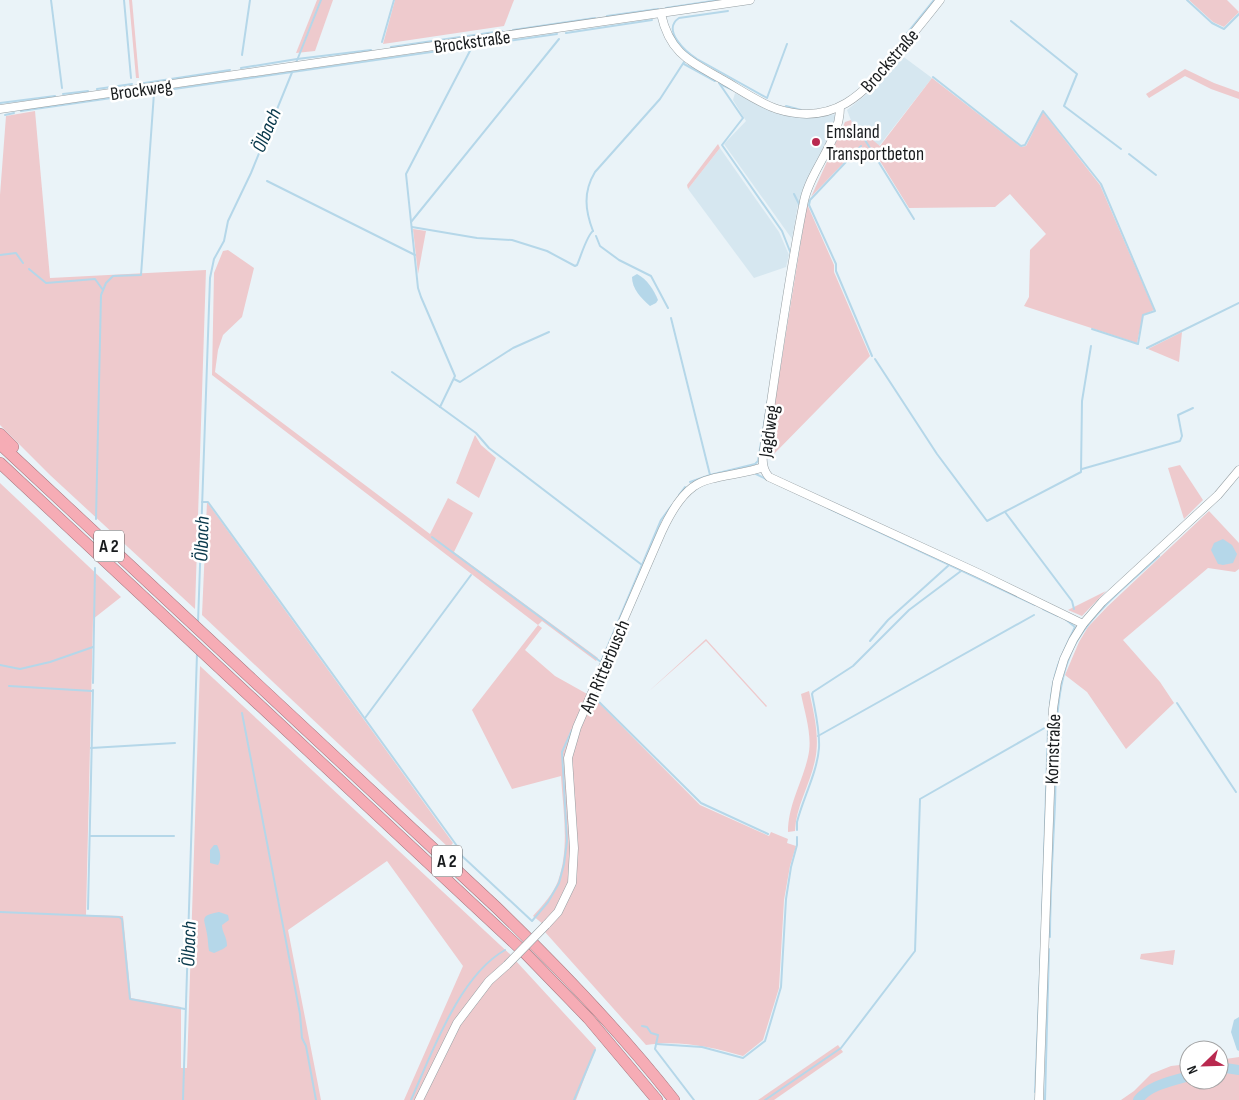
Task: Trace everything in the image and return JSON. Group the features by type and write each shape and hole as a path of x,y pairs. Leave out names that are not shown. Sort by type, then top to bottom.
{"highway":[{"path":"0,434 51,492"},
{"name":"A 2","path":"0,444 496,907 563,972 629,1045 674,1100"},
{"name":"A 2","path":"0,463 525,952 594,1025 657,1100"},
{"path":"0,472 18,488 42,502"}],"street":[{"name":"Brockstraße","path":"282,68 750,0"},
{"name":"Brockstraße","path":"661,14 671,42 681,55 776,108 810,114 840,107 874,82 940,0"},
{"name":"Brockweg","path":"0,109 282,68"},
{"name":"Jagdweg","path":"840,107 840,120 834,137 805,199 763,456 763,467 769,477 1083,624"},
{"name":"Am Ritterbusch","path":"419,1100 457,1022 490,981 558,912 572,884 574,848 568,758 577,727 670,514 692,487 713,479 763,467"},
{"name":"Kornstraße","path":"1039,1100 1054,709 1057,682 1064,659 1083,624 1102,602 1218,495 1239,470"}],"shaded area":[{"path":"129,0 132,0 139,78 136,78"},
{"path":"317,0 333,0 315,51 296,53"},
{"path":"395,0 514,0 504,26 383,44"},
{"path":"1189,0 1227,0 1239,12 1224,27 1213,22"},
{"name":"Emsland Transportbeton","path":"901,55 932,78 879,146 852,123 847,110 873,89"},
{"path":"1185,69 1214,83 1239,92 1239,99 1211,89 1185,76 1149,98 1146,94"},
{"path":"932,78 1021,147 1026,146 1043,112 1100,185 1154,310 1143,315 1137,343 1024,306 1029,297 1030,250 1046,234 1010,194 995,207 909,208 875,153 873,155 854,152 811,197 845,122 851,120 852,123 880,146"},
{"path":"735,93 774,113 810,118 836,114 831,138 798,204 792,239 724,144 746,121 733,100"},
{"path":"35,111 50,278 206,270 195,609 50,475 0,425 0,195 6,116"},
{"path":"718,144 720,148 688,189 687,185"},
{"path":"720,148 779,232 789,255 786,267 754,278 688,189"},
{"path":"807,204 834,265 834,272 870,356 770,458 766,456"},
{"path":"413,229 426,231 418,274"},
{"path":"228,250 254,268 242,317 223,335 218,350 215,372 430,534 448,498 473,513 454,552 598,658 596,661 542,621 538,625 212,375 214,273 223,251"},
{"path":"1182,332 1179,362 1148,349"},
{"path":"475,435 481,445 496,458 479,498 456,483"},
{"path":"1180,465 1203,500 1184,519 1168,468"},
{"path":"0,483 121,597 93,619 86,915 123,916 131,998 181,1007 181,1068 187,1068 200,666 512,956 510,967 516,961 596,1048 576,1100 404,1100 463,966 387,861 288,930 321,1100 0,1100"},
{"path":"207,502 453,843 449,848 202,615"},
{"path":"1209,511 1239,543 1239,569 1235,572 1208,568 1123,640 1160,682 1174,703 1126,749 1087,692 1065,675 1079,642 1088,627"},
{"path":"1106,591 1082,616 1068,610"},
{"path":"538,625 542,628 525,650 555,676 589,695 566,755 571,847 569,882 556,909 543,924 533,916 556,886 564,855 565,829 561,776 512,789 472,710"},
{"path":"706,639 766,707 706,641 648,692"},
{"path":"809,691 816,726 816,752 813,769 798,813 795,831 788,832 790,813 808,757 810,742 801,694"},
{"path":"595,699 700,805 769,836 771,832 788,839 787,843 796,846 790,866 784,900 779,988 763,1040 743,1056 695,1045 671,1043 646,1045 545,932 561,914 575,883 571,759 580,728"},
{"path":"1175,950 1173,965 1140,959 1141,954"},
{"path":"838,1045 843,1052 774,1100 758,1100"},
{"path":"1239,1057 1239,1100 1121,1100 1134,1091 1151,1074 1171,1066 1179,1065 1179,1090 1229,1090 1229,1058"}],"water":[{"path":"637,274 652,289 658,300 656,303 650,306 638,293 632,281 632,277"},
{"path":"1223,539 1232,545 1237,554 1233,563 1223,565 1218,564 1211,550 1214,543"},
{"path":"214,845 217,845 220,852 218,865 210,863 210,850"},
{"path":"219,912 228,915 229,920 222,925 227,946 214,953 209,951 204,919 208,915"},
{"path":"1239,1017 1239,1051 1231,1032 1234,1020"}],"waterway":[{"path":"51,0 62,88"},
{"path":"124,0 131,78"},
{"path":"242,55 250,0"},
{"name":"Ölbach","path":"296,63 321,0"},
{"path":"382,42 394,0"},
{"path":"666,8 719,0"},
{"path":"879,68 934,0"},
{"path":"1187,0 1212,23 1224,29 1239,14"},
{"path":"607,16 658,9"},
{"path":"728,11 679,18 674,23 674,34 682,46 697,59 767,98 787,44"},
{"path":"513,30 595,18"},
{"path":"566,33 652,20"},
{"path":"1011,21 1077,74 1064,106 1121,149"},
{"path":"391,47 502,31"},
{"name":"Ölbach","path":"21,111 557,34"},
{"path":"411,222 559,39"},
{"path":"440,407 455,376 418,288 406,174 472,47"},
{"path":"241,68 371,50"},
{"path":"593,231 586,201 591,179 595,172 660,99 684,62"},
{"path":"684,64 715,81"},
{"path":"138,84 230,70"},
{"name":"Ölbach","path":"198,623 210,278 214,259 224,241 228,221 251,173 293,70"},
{"path":"933,77 1021,146 1025,145 1043,111 1101,184 1155,311 1143,315 1138,344 1092,329"},
{"path":"719,83 743,118 722,145 782,231 791,254"},
{"path":"97,89 132,84"},
{"path":"722,85 733,90"},
{"path":"63,94 88,91"},
{"path":"96,519 101,295 106,283 113,276 141,275 154,93"},
{"path":"0,103 55,96"},
{"path":"786,106 801,110"},
{"path":"5,115 14,113"},
{"path":"865,140 914,219"},
{"path":"861,146 810,200 809,205 836,264 836,271 872,356"},
{"path":"1129,154 1156,175"},
{"path":"267,181 415,255"},
{"path":"794,194 800,206"},
{"path":"412,227 477,238 512,240 547,251 575,266 593,231"},
{"path":"596,236 600,246 619,260 651,276 668,308"},
{"path":"0,255 16,253 23,263"},
{"path":"29,269 46,283 95,279 103,290"},
{"path":"1147,348 1239,303"},
{"path":"671,318 710,475"},
{"path":"454,379 460,382 513,348 549,332"},
{"path":"875,359 937,454 987,521 1081,472 1082,401 1091,346"},
{"path":"392,372 476,433 489,448 642,565"},
{"path":"690,482 755,464 758,461 768,400"},
{"path":"1082,469 1180,441 1182,436 1178,415 1193,408"},
{"path":"756,474 766,479"},
{"path":"679,495 685,487"},
{"path":"202,502 208,502 457,846 462,856 532,921 548,902 559,883 564,864 567,841 562,752 572,730"},
{"path":"601,662 661,520 672,505"},
{"path":"828,508 1035,605"},
{"path":"1005,512 1072,601 1074,609"},
{"path":"432,537 601,662"},
{"path":"1050,937 1057,720 1063,679 1069,659 1085,629 1115,596 1159,556"},
{"path":"870,641 888,620 949,565"},
{"path":"93,683 95,568"},
{"path":"797,830 797,822 818,757 818,727 813,692 853,666 909,610 961,571"},
{"path":"365,718 471,575"},
{"path":"1043,609 1058,616"},
{"path":"818,736 1034,615"},
{"path":"1050,705 1058,664 1075,627 1065,619"},
{"path":"0,665 20,669 50,662 93,647"},
{"name":"Ölbach","path":"183,1100 197,653"},
{"path":"9,686 92,691"},
{"path":"88,909 93,690"},
{"path":"594,697 701,803 768,834"},
{"path":"1177,703 1236,792"},
{"path":"242,713 300,1014 302,1038 306,1046 316,1100"},
{"path":"765,1100 841,1048 915,951 920,799 1048,726"},
{"path":"1042,920 1048,728"},
{"path":"91,748 175,743"},
{"path":"90,836 174,836"},
{"path":"656,1044 702,1047 743,1058 765,1041 781,987 786,899 797,837"},
{"path":"0,912 119,917 122,919 130,999 185,1009"},
{"path":"1035,1092 1041,949"},
{"path":"1045,1100 1049,949"},
{"path":"411,1100 438,1039 461,996 489,962 505,950"},
{"path":"642,1026 647,1027 651,1033 658,1035 655,1049 694,1100"},
{"path":"574,1100 595,1050"},
{"path":"1229,1068 1239,1070"},
{"path":"1138,1100 1154,1087 1179,1079"}],"place":[{"name":"Emsland Transportbeton","path":"816,142"}]}
